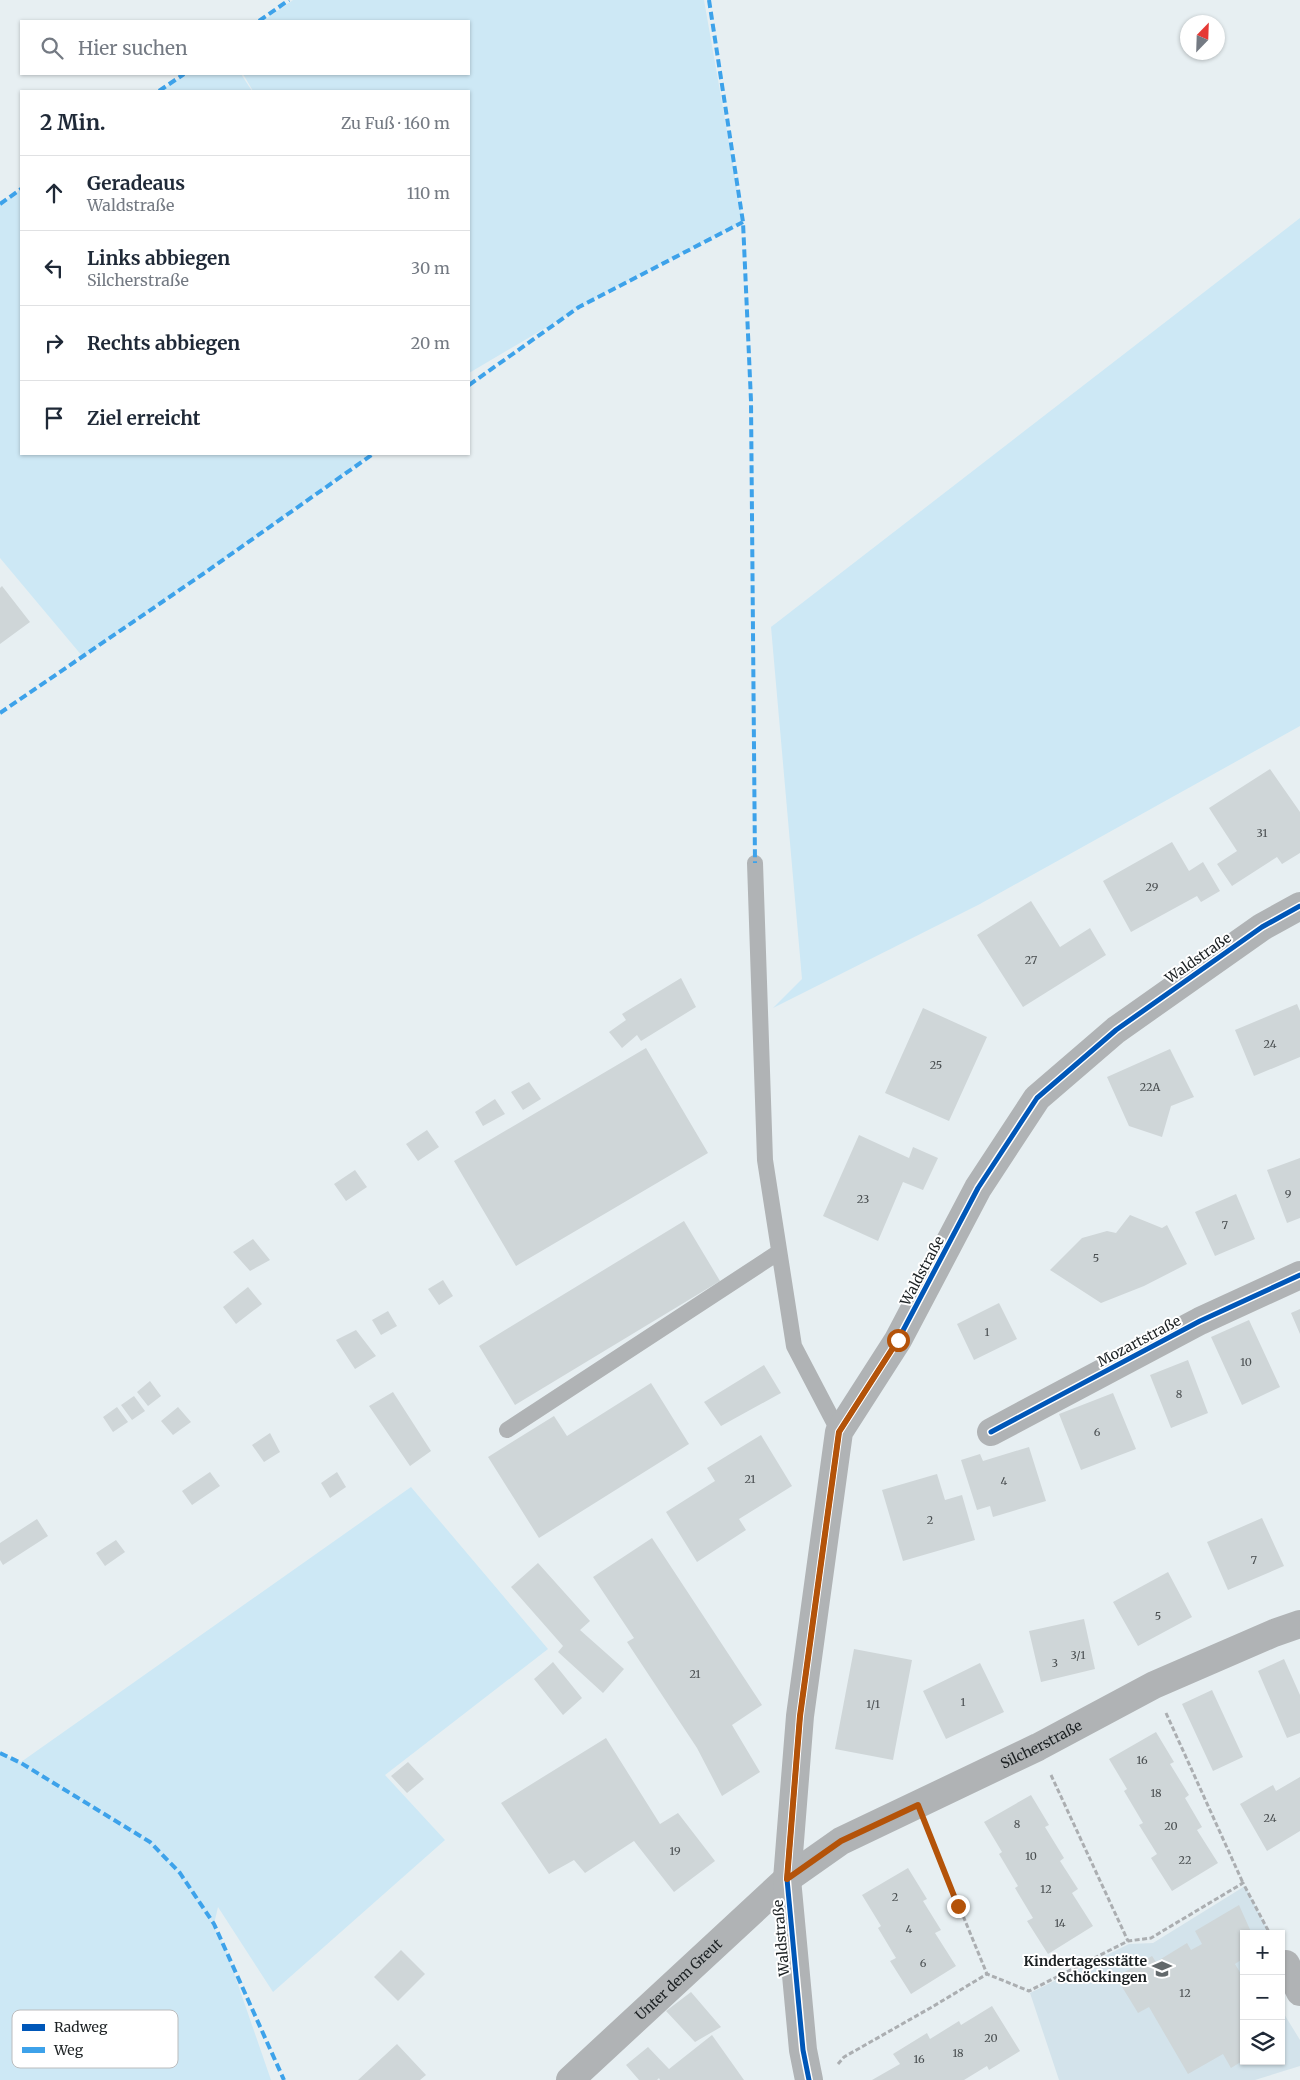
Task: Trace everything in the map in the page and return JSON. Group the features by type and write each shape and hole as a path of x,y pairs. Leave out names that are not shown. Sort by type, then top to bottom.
{"street":[{"name":"Waldstraße","path":"809,2080 803,2050 787,1879 800,1716 839,1432 898,1340 978,1188 1037,1098 1116,1030 1262,927 1300,906"},
{"name":"Mozartstraße","path":"991,1432 1200,1321 1300,1275"},
{"name":"Silcherstraße","path":"787,1879 841,1841 1038,1747 1154,1685 1274,1633 1300,1624"},
{"name":"Unter dem Greut","path":"570,2080 787,1879"},
{"path":"1286,1964 1300,1992"}],"lane":[{"path":"755,863 765,1160 794,1346 839,1432"},
{"path":"507,1430 779,1252"}],"path":[{"path":"1154,1685 1243,1883 1268,1930"},
{"path":"1038,1747 1128,1941"},
{"path":"918,1805 987,1974 1029,1991 1128,1941 1151,1938 1243,1883"},
{"path":"834,2068 844,2056 987,1974"}],"shaded area":[{"path":"293,0 704,0 743,222 603,294 470,372 470,90 252,90 244,75 470,75 470,20 264,20"},
{"path":"184,75 242,75 251,90 161,90"},
{"path":"20,190 20,455 371,455 83,657 0,558 0,204"},
{"path":"1300,218 1300,726 980,904 773,1008 802,979 771,627"},
{"path":"411,1487 548,1649 385,1775 445,1840 273,1992 218,1907 214,1924 209,1917 225,1947 271,2080 0,2080 0,1753 21,1762"},
{"name":"Kindertagesstätte Schöckingen","path":"1245,1886 1268,1930 1240,1930 1240,2065 1285,2065 1285,2016 1300,2040 1300,2066 1255,2080 1059,2080 1030,1993 1129,1944 1153,1943"}],"building":[{"path":"2,586 30,622 0,644 0,588"},
{"path":"1270,769 1300,812 1300,853 1282,864 1277,857 1232,886 1217,864 1237,851 1209,808"},
{"path":"1172,842 1189,871 1203,862 1220,891 1201,902 1197,896 1131,932 1103,881"},
{"path":"1031,901 1060,947 1090,928 1106,955 1023,1007 977,935"},
{"path":"681,978 696,1007 641,1041 637,1035 622,1048 609,1032 626,1020 622,1014"},
{"path":"1297,1004 1300,1011 1300,1057 1254,1076 1235,1030"},
{"path":"923,1008 987,1037 949,1121 885,1093"},
{"path":"646,1048 708,1153 516,1266 454,1161"},
{"path":"1170,1049 1194,1097 1171,1106 1162,1137 1129,1126 1107,1077"},
{"path":"529,1082 541,1099 523,1110 511,1092"},
{"path":"495,1099 505,1114 483,1126 475,1112"},
{"path":"427,1130 439,1147 418,1161 406,1144"},
{"path":"859,1135 909,1158 913,1147 938,1158 923,1190 903,1182 878,1241 823,1216"},
{"path":"1300,1158 1300,1218 1287,1223 1267,1170"},
{"path":"355,1170 367,1187 346,1201 334,1184"},
{"path":"1236,1194 1255,1239 1215,1256 1195,1212"},
{"path":"1130,1215 1162,1228 1167,1225 1187,1264 1144,1286 1101,1303 1050,1270 1082,1238 1107,1231 1116,1233"},
{"path":"684,1221 720,1281 515,1405 479,1346"},
{"path":"253,1239 270,1260 250,1271 233,1252"},
{"path":"443,1280 453,1296 439,1305 428,1289"},
{"path":"248,1287 262,1304 236,1324 223,1307"},
{"path":"999,1303 1017,1339 974,1360 957,1324"},
{"path":"1300,1309 1300,1334 1291,1313"},
{"path":"388,1311 397,1326 381,1335 372,1320"},
{"path":"1249,1320 1280,1387 1242,1405 1211,1337"},
{"path":"356,1330 376,1356 355,1369 336,1340"},
{"path":"1188,1360 1208,1413 1171,1428 1150,1375"},
{"path":"764,1365 781,1393 721,1426 704,1402"},
{"path":"150,1381 161,1396 148,1406 137,1392"},
{"path":"651,1383 689,1444 539,1538 488,1457 554,1416 567,1436"},
{"path":"393,1392 431,1451 410,1466 369,1406"},
{"path":"1113,1393 1136,1449 1081,1470 1059,1414"},
{"path":"134,1396 145,1411 132,1420 121,1405"},
{"path":"117,1407 128,1422 113,1432 103,1417"},
{"path":"178,1407 191,1422 173,1435 161,1421"},
{"path":"270,1433 280,1452 264,1462 252,1445"},
{"path":"761,1435 792,1486 739,1519 746,1530 697,1562 666,1512 715,1481 707,1468"},
{"path":"1029,1447 1046,1501 993,1517 990,1506 977,1510 961,1460 980,1454 983,1461"},
{"path":"210,1472 220,1486 192,1505 182,1491"},
{"path":"337,1472 346,1487 330,1498 321,1483"},
{"path":"937,1474 945,1500 962,1495 975,1540 903,1561 882,1490"},
{"path":"1262,1518 1284,1566 1228,1590 1207,1542"},
{"path":"37,1519 48,1536 3,1565 0,1560 0,1543"},
{"path":"652,1538 762,1705 732,1725 760,1772 722,1796 697,1748 627,1642 634,1638 593,1577"},
{"path":"116,1540 125,1552 105,1566 96,1553"},
{"path":"538,1563 590,1621 580,1630 624,1669 603,1693 558,1652 563,1646 511,1587"},
{"path":"1168,1572 1192,1617 1138,1646 1113,1602"},
{"path":"1084,1619 1095,1669 1041,1682 1029,1631"},
{"path":"854,1649 912,1660 893,1760 835,1749"},
{"path":"1284,1659 1300,1695 1300,1733 1287,1738 1258,1671"},
{"path":"553,1662 582,1698 563,1715 534,1679"},
{"path":"980,1663 1004,1712 946,1739 923,1691"},
{"path":"1212,1690 1243,1757 1213,1771 1182,1704"},
{"path":"1156,1732 1174,1762 1170,1764 1189,1795 1185,1798 1202,1827 1197,1830 1218,1863 1172,1891 1151,1858 1157,1854 1139,1825 1143,1823 1124,1791 1127,1789 1109,1759"},
{"path":"606,1738 660,1824 678,1813 715,1861 674,1892 634,1841 585,1873 574,1860 549,1874 501,1803"},
{"path":"408,1762 424,1779 407,1793 391,1776"},
{"path":"1300,1777 1300,1831 1267,1851 1240,1804 1273,1785 1276,1791"},
{"path":"1031,1795 1049,1825 1045,1827 1064,1858 1060,1861 1078,1889 1072,1893 1093,1926 1048,1954 1027,1921 1033,1918 1015,1888 1018,1886 999,1854 1002,1852 984,1822"},
{"path":"908,1868 927,1899 923,1901 941,1930 935,1933 956,1966 911,1994 890,1961 896,1958 878,1928 881,1926 862,1895"},
{"name":"Kindertagesstätte Schöckingen","path":"1239,1905 1250,1930 1240,1930 1240,1961 1235,1964 1240,1972 1240,2062 1231,2068 1223,2054 1188,2074 1149,2007 1138,2013 1116,1977 1152,1956 1156,1962 1187,1943 1191,1950 1202,1944 1195,1931"},
{"path":"401,1950 425,1974 398,2001 374,1977"},
{"path":"691,1992 721,2027 695,2042 666,2011"},
{"path":"992,2006 1020,2051 989,2070 987,2066 964,2080 872,2080 900,2064 893,2054 927,2033 930,2039 959,2021 961,2025"},
{"path":"712,2035 744,2080 660,2080 659,2078 657,2080 639,2080 626,2065 648,2047 669,2069"},
{"path":"397,2044 426,2075 420,2080 358,2080"}],"marked path":[{"path":"260,20 289,0"},
{"path":"709,0 743,222 751,401 755,863"},
{"path":"160,90 183,75"},
{"path":"0,204 20,190"},
{"path":"470,384 579,307 743,222"},
{"path":"0,713 203,574 372,455"},
{"path":"0,1753 21,1763 150,1842 180,1873 214,1924 284,2080"}],"cycle path":[{"path":"809,2080 803,2050 787,1879 800,1716 839,1432 898,1340 978,1188 1037,1098 1116,1030 1262,927 1300,906"},
{"path":"991,1432 1200,1321 1300,1275"}],"place":[{"name":"Kindertagesstätte Schöckingen","path":"1162,1969"}],"route":[{"path":"898,1340 839,1432 800,1716 787,1879 841,1841 918,1805 958,1906"}]}
